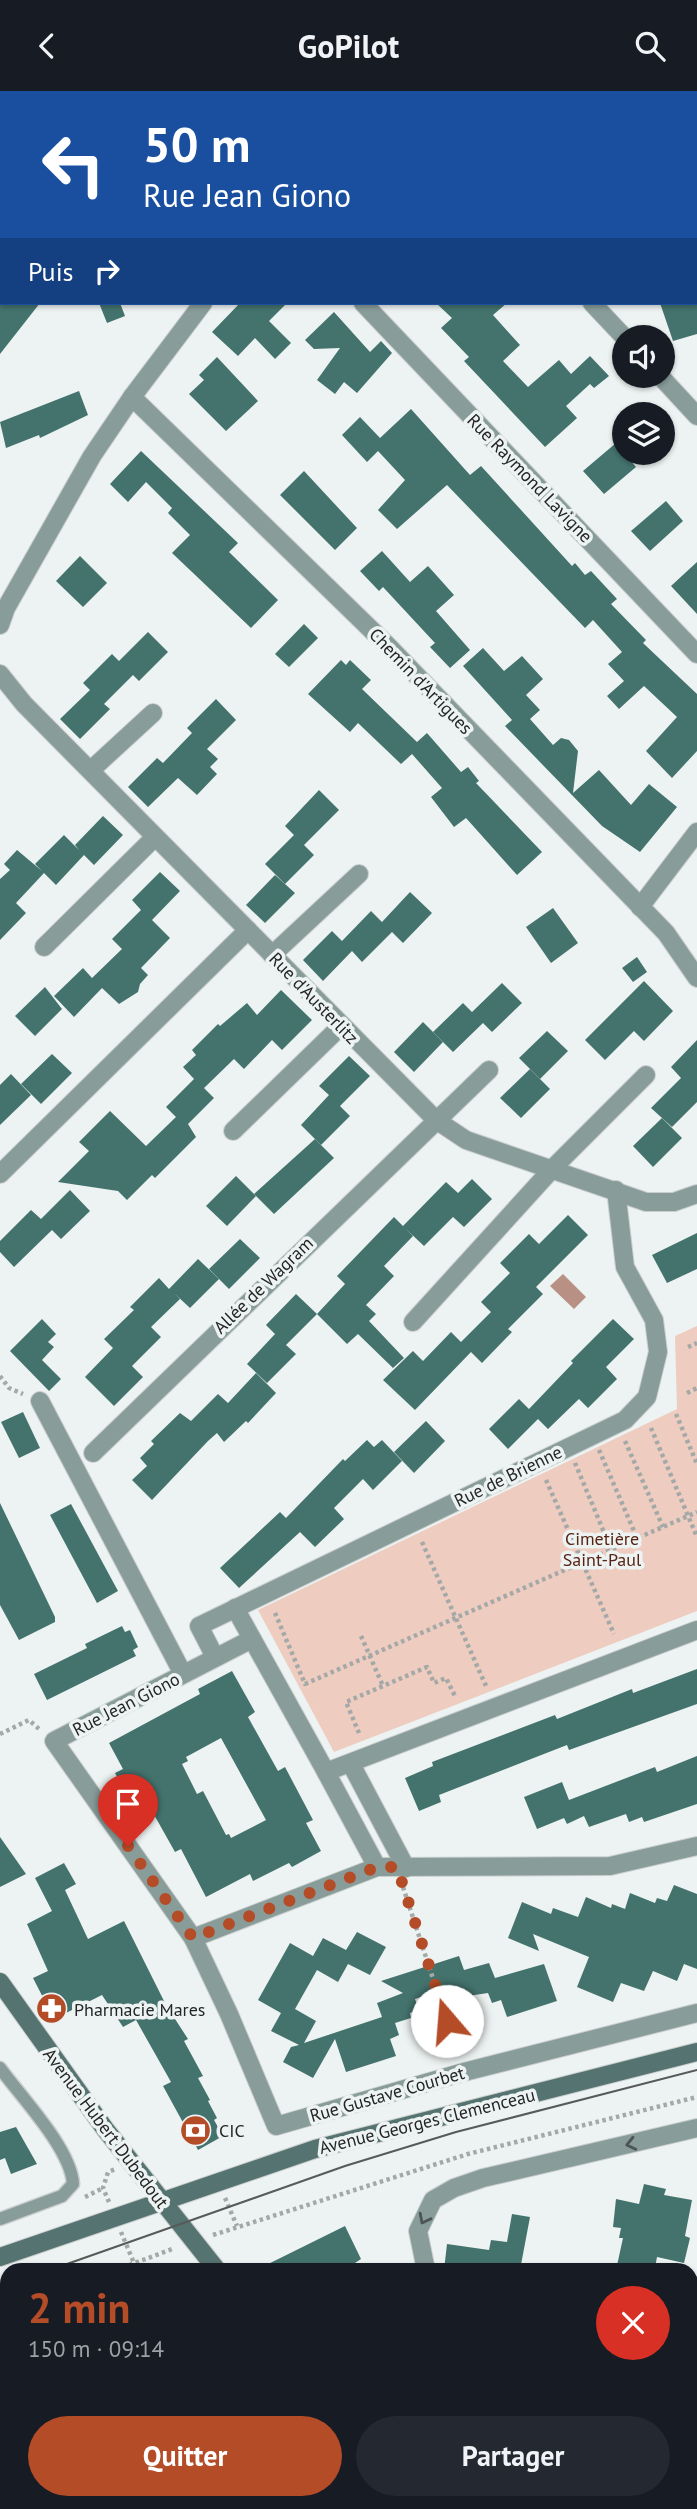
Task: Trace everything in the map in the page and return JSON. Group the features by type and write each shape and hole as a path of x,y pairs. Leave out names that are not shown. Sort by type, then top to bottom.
{"street":[{"path":"0,625 6,608 92,456 132,397 201,305"},
{"name":"Rue Raymond Lavigne","path":"365,305 697,654"},
{"path":"594,305 613,325"},
{"path":"671,388 697,416"},
{"name":"Chemin d'Artigues","path":"132,397 389,647 666,933 697,978"},
{"name":"Rue d'Austerlitz","path":"0,674 24,704 91,769 340,1027 436,1120 466,1140 646,1202 674,1202 697,1194"},
{"path":"91,769 153,713"},
{"path":"640,907 697,832"},
{"path":"44,947 155,837"},
{"path":"272,955 359,874"},
{"path":"0,1174 248,930"},
{"path":"233,1131 340,1027"},
{"name":"Allée de Wagram","path":"93,1453 489,1070"},
{"path":"413,1322 553,1168 646,1075"},
{"name":"Rue de Brienne","path":"215,1657 199,1626 625,1420 648,1397 658,1352 654,1320 625,1267 616,1190"},
{"path":"40,1401 183,1674"},
{"path":"235,1608 377,1867"},
{"path":"326,1772 697,1630"},
{"name":"Rue Jean Giono","path":"193,1938 54,1741 252,1639"},
{"path":"351,1764 401,1867"},
{"path":"193,1938 377,1867 610,1866 697,1846"},
{"name":"Rue Gustave Courbet","path":"193,1938 229,2014 276,2126 464,2072 697,2013"},
{"name":"Avenue Hubert Dubedout","path":"0,1982 56,2064 211,2263"},
{"name":"Avenue Georges Clemenceau","path":"0,2257 314,2149 697,2052"},
{"path":"425,2263 418,2231 433,2200 454,2188 483,2178 697,2128"}],"lane":[{"path":"0,2068 61,2151 72,2169 73,2184 62,2196 0,2219"}],"path":[{"path":"688,1347 697,1343"},
{"path":"0,1376 9,1388 40,1401"},
{"path":"687,1393 697,1388"},
{"path":"676,1414 697,1464"},
{"path":"651,1428 697,1537"},
{"path":"625,1440 663,1527"},
{"path":"599,1449 637,1538"},
{"path":"575,1462 611,1549"},
{"path":"546,1480 614,1634"},
{"path":"275,1612 305,1683 697,1512"},
{"path":"422,1542 486,1686"},
{"path":"361,1636 383,1686"},
{"path":"359,1733 346,1702 427,1667 434,1683 446,1678 456,1698"},
{"path":"0,1734 29,1720 54,1741"},
{"path":"401,1867 464,2072"},
{"path":"135,2263 321,2199 468,2154 697,2097"}],"green space":[{"name":"Cimetière Saint-Paul","path":"697,1326 697,1611 334,1752 258,1610 677,1409 675,1336"}],"shaded area":[{"path":"563,1274 586,1297 574,1309 550,1286"}],"building":[{"path":"0,305 38,305 0,354"},
{"path":"100,305 121,305 125,316 107,323"},
{"path":"238,305 285,305 269,321 291,343 275,359 255,338 238,356 212,332"},
{"path":"438,305 505,305 493,315 520,345 503,361 528,387 559,360 571,374 590,356 609,376 594,388 590,384 566,406 577,418 545,447 464,361 469,357 441,328 452,318"},
{"path":"661,305 697,305 697,334 675,340 675,325 668,325"},
{"path":"334,312 370,352 381,341 392,353 357,393 344,382 335,394 317,380 340,348 314,349 305,340"},
{"path":"217,357 258,401 226,431 189,394 204,380 199,375"},
{"path":"79,391 88,415 40,438 39,435 6,448 0,422"},
{"path":"411,409 470,475 481,466 572,566 575,563 585,575 591,571 617,599 611,604 646,640 643,643 697,694 697,751 672,778 646,751 677,717 644,686 619,709 607,696 624,681 608,664 622,652 593,620 585,628 447,485 397,529 378,510 405,480 378,451 367,462 342,435 360,417 380,438"},
{"path":"612,446 612,465 636,467 604,494 583,471"},
{"path":"141,451 238,543 229,552 278,600 251,628 172,553 190,535 168,513 172,508 146,482 128,502 110,484"},
{"path":"304,471 357,528 335,550 280,495"},
{"path":"666,501 683,521 650,551 631,531"},
{"path":"382,551 410,582 428,566 454,595 436,611 470,650 450,668 430,647 435,643 383,587 379,591 360,571"},
{"path":"80,556 107,583 83,607 56,581"},
{"path":"697,562 697,614 671,586"},
{"path":"304,624 318,638 289,667 275,654"},
{"path":"148,632 168,652 139,681 133,675 104,704 110,709 80,739 60,719 90,690 83,683 112,654 119,661"},
{"path":"483,648 504,671 522,656 543,679 526,695 540,710 530,719 553,745 561,738 569,740 578,751 573,793 599,770 631,805 649,784 677,807 640,852 602,826 505,726 512,720 463,666"},
{"path":"341,660 346,665 350,660 371,680 362,689 417,742 427,733 461,772 468,767 479,781 476,783 542,852 517,875 466,818 454,827 431,797 442,788 412,754 401,764 358,723 350,732 308,694"},
{"path":"216,699 236,720 207,749 218,759 210,767 217,774 197,795 178,778 148,807 128,787 157,758 163,763 192,733 187,728"},
{"path":"319,790 339,810 304,845 314,855 285,884 265,864 294,835 285,826"},
{"path":"103,816 123,835 94,865 84,855 56,885 44,873 16,903 26,913 0,940 0,879 10,870 4,864 17,850 42,871 35,864 64,835 79,850 75,845"},
{"path":"160,872 180,891 152,920 170,938 141,968 148,975 140,984 138,992 119,1004 102,988 74,1017 54,996 83,968 92,978 122,949 112,939 141,910 132,900"},
{"path":"275,875 295,893 265,923 246,905"},
{"path":"410,892 432,913 403,943 392,932 362,962 352,951 323,981 303,960 332,931 342,941 371,911 382,922"},
{"path":"553,908 578,943 551,963 526,927"},
{"path":"637,957 647,972 633,982 622,968"},
{"path":"644,981 673,1011 644,1041 634,1031 605,1060 585,1040"},
{"path":"502,983 522,1003 492,1032 483,1023 453,1052 433,1032 463,1003 472,1012"},
{"path":"45,987 62,1009 35,1036 15,1016"},
{"path":"281,990 312,1020 282,1050 272,1040 244,1069 234,1059 204,1088 214,1098 188,1124 196,1137 155,1178 152,1175 127,1200 118,1191 58,1182 89,1151 79,1142 110,1111 146,1146 176,1117 166,1107 194,1079 183,1067 196,1055 192,1050 218,1024 220,1026 247,1003 257,1015"},
{"path":"423,1022 443,1042 414,1072 394,1052"},
{"path":"547,1031 568,1051 540,1079 519,1058"},
{"path":"697,1040 697,1102 672,1127 651,1108 681,1078 671,1067"},
{"path":"52,1054 72,1073 41,1104 21,1084"},
{"path":"349,1056 370,1076 340,1106 350,1116 321,1145 301,1125 329,1095 319,1086"},
{"path":"530,1069 550,1089 521,1118 500,1098"},
{"path":"11,1074 31,1095 0,1125 0,1085"},
{"path":"662,1118 682,1138 653,1167 633,1146"},
{"path":"315,1139 334,1158 274,1214 254,1194"},
{"path":"236,1176 256,1196 227,1226 206,1206"},
{"path":"472,1179 492,1199 464,1227 453,1217 424,1246 406,1229 413,1236 384,1266 394,1276 366,1305 376,1314 369,1321 404,1358 393,1368 358,1334 347,1344 317,1314 345,1284 337,1276 394,1217 403,1226 446,1182 458,1193"},
{"path":"70,1190 90,1211 61,1239 52,1230 14,1267 0,1252 0,1241 31,1210 41,1219"},
{"path":"568,1215 588,1235 536,1287 543,1294 508,1329 512,1332 482,1363 471,1352 415,1410 383,1380 413,1351 423,1361 451,1332 461,1342 491,1312 481,1302 510,1273 500,1263 529,1234 539,1244"},
{"path":"697,1233 697,1269 667,1283 652,1255"},
{"path":"240,1239 260,1258 229,1289 209,1269"},
{"path":"198,1259 219,1279 190,1308 175,1294 180,1299 151,1327 161,1337 132,1366 143,1377 114,1406 85,1377 113,1348 104,1339 134,1310 130,1307 159,1278 169,1289"},
{"path":"296,1294 317,1314 286,1345 296,1354 267,1383 247,1364 275,1334 266,1325"},
{"path":"42,1319 56,1334 48,1342 54,1347 42,1360 61,1379 49,1391 10,1351"},
{"path":"613,1319 634,1339 606,1367 617,1379 588,1408 579,1399 548,1429 538,1419 508,1449 489,1429 519,1399 529,1409"},
{"path":"256,1373 276,1393 248,1423 246,1421 224,1442 217,1433 152,1500 132,1480 147,1466 140,1458 154,1444 151,1441 180,1413 191,1421 218,1394 228,1403"},
{"path":"23,1412 40,1448 19,1458 1,1422"},
{"path":"426,1421 445,1441 414,1473 394,1452"},
{"path":"367,1440 374,1447 382,1440 402,1461 373,1490 363,1479 334,1508 344,1519 315,1547 300,1532 239,1588 220,1568 280,1512 286,1518 343,1459 345,1461"},
{"path":"0,1503 55,1617 55,1622 19,1640 0,1605"},
{"path":"71,1504 118,1591 97,1603 50,1515"},
{"path":"122,1626 125,1632 130,1630 138,1647 133,1650 136,1656 47,1700 34,1674 87,1648 85,1644"},
{"path":"697,1669 697,1704 569,1750 567,1745 439,1795 441,1802 419,1811 405,1778 433,1766 432,1762 555,1715 557,1719 632,1689 633,1693"},
{"path":"232,1671 255,1712 248,1717 278,1771 285,1767 313,1820 306,1823 321,1851 292,1867 289,1863 253,1881 250,1874 206,1897 181,1849 175,1852 139,1788 127,1795 115,1773 123,1769 109,1743 200,1694 198,1689","holes":["221,1738 266,1820 231,1838 229,1834 226,1835 203,1791 197,1794 182,1764 188,1761 186,1757"]},
{"path":"697,1756 697,1804 644,1822 642,1817 629,1822 626,1814 589,1827 584,1816 567,1824 564,1818 537,1829 524,1797 562,1782 569,1800 655,1767 657,1772"},
{"path":"0,1837 26,1874 0,1887"},
{"path":"64,1863 76,1884 65,1890 88,1939 124,1921 166,2005 188,2039 184,2041 203,2076 198,2078 210,2100 208,2101 217,2118 214,2120 223,2136 198,2150 163,2086 171,2082 136,2020 123,2027 102,1995 54,2019 33,1978 48,1971 27,1924 52,1911 35,1878"},
{"path":"674,1885 697,1894 697,1969 684,1964 677,1981 653,1971 644,1991 621,1983 613,2002 577,1987 589,1957 533,1934 539,1951 508,1938 522,1902 551,1914 553,1908 578,1917 586,1897 611,1908 612,1904 625,1909 630,1893 655,1903 657,1898 667,1901"},
{"path":"357,1932 386,1947 370,1975 348,1964 338,1982 317,1970 295,2009 316,2021 304,2043 382,2017 377,2003 403,1993 381,1981 459,1956 464,1970 489,1963 495,1978 544,1964 557,2001 507,2017 501,2000 492,2003 488,1993 461,1997 457,1986 415,1999 419,2010 410,2013 411,2018 395,2023 399,2035 390,2039 396,2056 346,2072 335,2039 313,2078 283,2062 291,2047 299,2045 271,2031 281,2013 258,2000 290,1943 313,1956 323,1938 346,1950"},
{"path":"16,2127 37,2164 11,2174 5,2158 0,2160 0,2132"},
{"path":"644,2184 666,2189 664,2195 692,2200 685,2236 690,2238 684,2263 657,2257 656,2263 618,2263 623,2238 619,2238 621,2228 613,2227 616,2199 639,2204"},
{"path":"512,2214 530,2217 521,2263 445,2263 447,2244 489,2250 491,2240 507,2242"},
{"path":"345,2226 361,2259 355,2263 270,2263"}],"tram line":[{"path":"70,2263 345,2166 456,2132 697,2070"}],"place":[{"name":"Pharmacie Mares","path":"51,2009"},
{"name":"CIC","path":"196,2130"}],"route":[{"path":"128,1846 193,1938 377,1867 397,1867 447,2021"}]}
